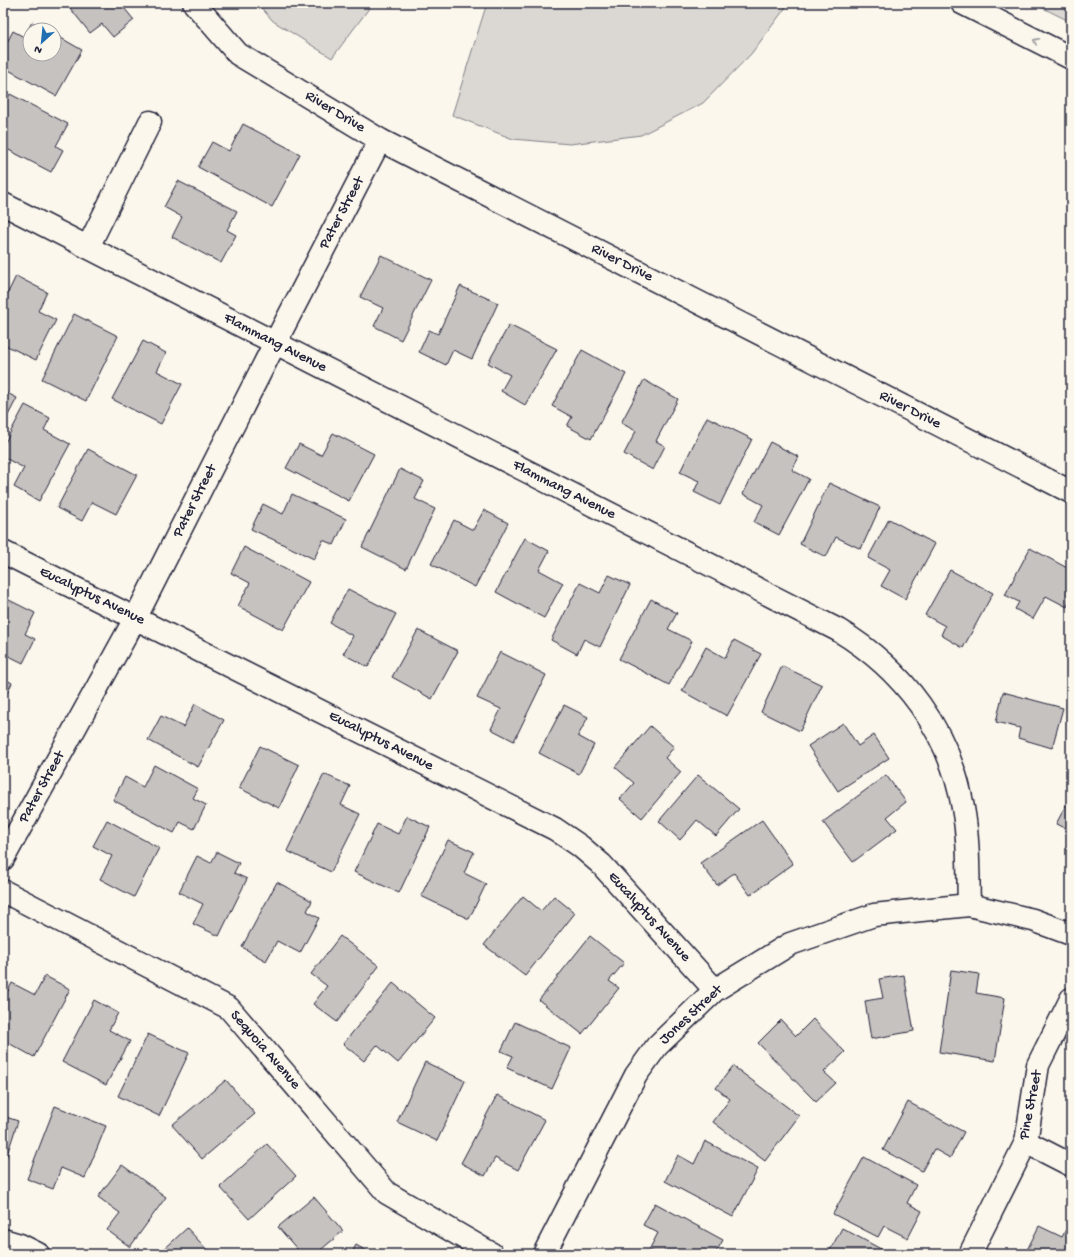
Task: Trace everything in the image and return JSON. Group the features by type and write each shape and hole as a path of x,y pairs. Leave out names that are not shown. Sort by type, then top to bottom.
{"street":[{"name":"River Drive","path":"194,3 238,54 380,140 1071,492"},
{"path":"962,3 1071,58"},
{"path":"88,247 150,122"},
{"name":"Pater Street","path":"3,859 136,617 380,140"},
{"name":"Flammang Avenue","path":"3,204 838,630 862,644 884,662 925,710 949,756 963,806 967,831 969,905"},
{"name":"Eucalyptus Avenue","path":"3,552 136,617 555,829 580,846 601,864 715,990"},
{"name":"Sequoia Avenue","path":"3,891 229,1008 387,1193 492,1254"},
{"name":"Jones Street","path":"544,1254 636,1075 657,1046 715,990 790,944 874,915 969,905 1033,920 1071,934"},
{"name":"Pine Street","path":"970,1254 1026,1142 1038,1065 1071,999"},
{"path":"1026,1142 1071,1165"},
{"path":"3,1240 20,1245 38,1254"}],"shaded area":[{"path":"257,3 373,3 332,58 273,21"},
{"path":"487,3 780,3 786,7 751,54 703,103 641,135 570,144 513,139 452,115"},
{"path":"1033,3 1071,3 1071,22"}],"building":[{"path":"66,3 120,3 134,20 113,37 102,24 90,33"},
{"path":"13,31 22,36 22,62 62,62 62,39 82,50 56,96 3,67 3,50"},
{"path":"10,94 68,124 56,146 63,150 51,172 3,147 3,107"},
{"path":"243,124 300,154 272,207 198,167 212,142 229,151"},
{"path":"178,181 237,211 227,230 236,235 221,263 172,237 182,217 164,207"},
{"path":"381,255 431,280 401,340 374,326 383,308 360,297"},
{"path":"16,276 47,292 38,311 56,320 36,360 3,344 3,303"},
{"path":"460,286 498,303 472,359 453,350 446,365 419,352 429,330 438,334"},
{"path":"74,314 118,336 86,401 42,379"},
{"path":"509,325 557,349 525,405 501,391 510,375 488,363"},
{"path":"143,341 166,353 157,371 182,384 161,424 112,399"},
{"path":"582,350 626,374 591,439 567,426 572,417 552,406"},
{"path":"644,380 678,399 656,441 665,446 653,470 624,454 636,431 621,423"},
{"path":"3,391 17,398 3,425"},
{"path":"25,405 50,418 44,430 70,444 39,501 14,487 24,468 3,457 3,446"},
{"path":"707,417 752,439 720,505 694,492 699,481 680,472"},
{"path":"333,433 374,454 349,501 286,468 299,444 321,455"},
{"path":"770,442 799,457 792,470 809,479 779,535 754,522 763,505 743,494"},
{"path":"88,449 137,475 116,514 92,502 82,521 57,508"},
{"path":"400,469 424,481 415,499 435,509 406,569 362,547"},
{"path":"829,483 880,507 861,549 836,537 826,557 800,544"},
{"path":"292,494 346,519 334,545 323,540 314,559 251,529 263,504 283,514"},
{"path":"484,510 508,523 475,587 431,564 454,520 473,530"},
{"path":"889,519 935,544 905,599 881,586 890,570 868,558"},
{"path":"525,538 549,551 539,570 563,583 544,618 496,592"},
{"path":"244,547 309,582 283,630 238,606 250,583 231,573"},
{"path":"1030,548 1071,570 1071,597 1067,607 1046,596 1033,619 1015,609 1019,602 1005,595"},
{"path":"950,570 993,593 963,648 941,635 945,626 925,615"},
{"path":"609,575 630,585 600,647 584,639 577,654 551,640 580,583 600,593"},
{"path":"348,589 396,614 368,667 343,654 353,636 330,623"},
{"path":"3,597 35,613 25,634 35,639 23,663 3,653"},
{"path":"651,599 677,613 668,629 692,641 669,685 619,659"},
{"path":"418,630 458,651 432,699 392,677"},
{"path":"734,640 761,654 727,716 682,691 706,647 725,658"},
{"path":"500,652 546,675 514,741 491,729 501,709 477,698"},
{"path":"782,666 822,685 800,731 761,712"},
{"path":"3,678 12,683 3,701"},
{"path":"1003,692 1063,708 1052,748 1018,738 1020,728 996,722"},
{"path":"195,704 224,720 198,767 148,740 161,716 183,727"},
{"path":"564,705 588,717 578,736 594,745 579,774 539,753"},
{"path":"843,723 858,746 874,735 889,758 838,791 808,746"},
{"path":"650,726 674,747 665,758 681,772 642,818 620,799 634,783 615,767"},
{"path":"260,746 299,765 279,808 239,788"},
{"path":"154,765 198,789 193,798 206,805 194,829 180,822 174,833 113,800 125,777 143,787"},
{"path":"324,774 350,786 341,805 360,814 331,872 287,851"},
{"path":"698,775 739,809 716,836 697,820 680,840 659,821"},
{"path":"886,775 906,802 887,817 897,829 853,862 823,822"},
{"path":"1071,796 1071,831 1056,824"},
{"path":"407,816 430,827 399,893 354,872 377,824 398,834"},
{"path":"107,820 159,848 134,897 100,879 112,856 93,846"},
{"path":"762,820 793,864 750,895 734,873 717,885 700,863"},
{"path":"448,840 474,852 464,873 486,884 469,919 421,896"},
{"path":"1071,840 1071,850 1066,848"},
{"path":"217,852 239,863 234,873 247,879 219,936 193,924 203,904 179,892 197,856 211,863"},
{"path":"277,882 312,901 307,911 319,918 300,953 277,941 266,961 242,947"},
{"path":"523,896 541,911 554,896 575,913 525,976 484,945"},
{"path":"340,936 379,966 337,1022 313,1004 327,986 311,974"},
{"path":"590,936 624,963 609,981 619,988 582,1034 539,1000"},
{"path":"951,970 979,974 976,993 1005,998 995,1061 939,1052"},
{"path":"904,975 914,1031 871,1039 865,1001 883,998 879,979"},
{"path":"45,976 70,989 34,1057 3,1040 3,1000 12,983 35,995"},
{"path":"393,983 435,1018 398,1063 377,1045 364,1061 343,1044"},
{"path":"94,1000 118,1013 109,1030 130,1041 106,1085 62,1062"},
{"path":"813,1019 845,1052 824,1072 836,1083 816,1102 758,1043 781,1020 796,1036"},
{"path":"515,1022 571,1048 552,1089 507,1068 513,1056 501,1051"},
{"path":"148,1034 189,1053 159,1116 118,1096"},
{"path":"425,1062 465,1081 437,1141 397,1122"},
{"path":"733,1066 799,1116 765,1161 713,1122 730,1099 716,1088"},
{"path":"226,1080 255,1114 202,1159 172,1125"},
{"path":"497,1095 545,1120 518,1170 495,1158 485,1176 461,1163"},
{"path":"908,1102 964,1132 950,1158 934,1149 922,1171 883,1150"},
{"path":"55,1106 106,1126 85,1178 61,1168 53,1189 27,1179"},
{"path":"3,1116 18,1121 3,1167"},
{"path":"705,1141 758,1169 733,1217 665,1181 678,1155 694,1164"},
{"path":"267,1144 296,1176 249,1219 220,1187"},
{"path":"864,1157 916,1185 907,1203 922,1211 908,1238 884,1226 878,1237 833,1214"},
{"path":"122,1165 166,1197 130,1247 107,1230 120,1213 98,1197"},
{"path":"314,1197 343,1231 316,1254 293,1254 297,1249 278,1227"},
{"path":"655,1203 723,1240 715,1254 658,1254 649,1250 658,1233 643,1225"},
{"path":"1071,1220 1071,1254 1025,1254 1039,1226 1062,1237"},
{"path":"187,1228 211,1254 159,1254"},
{"path":"842,1228 890,1254 828,1254"},
{"path":"356,1245 372,1254 351,1254"}]}
